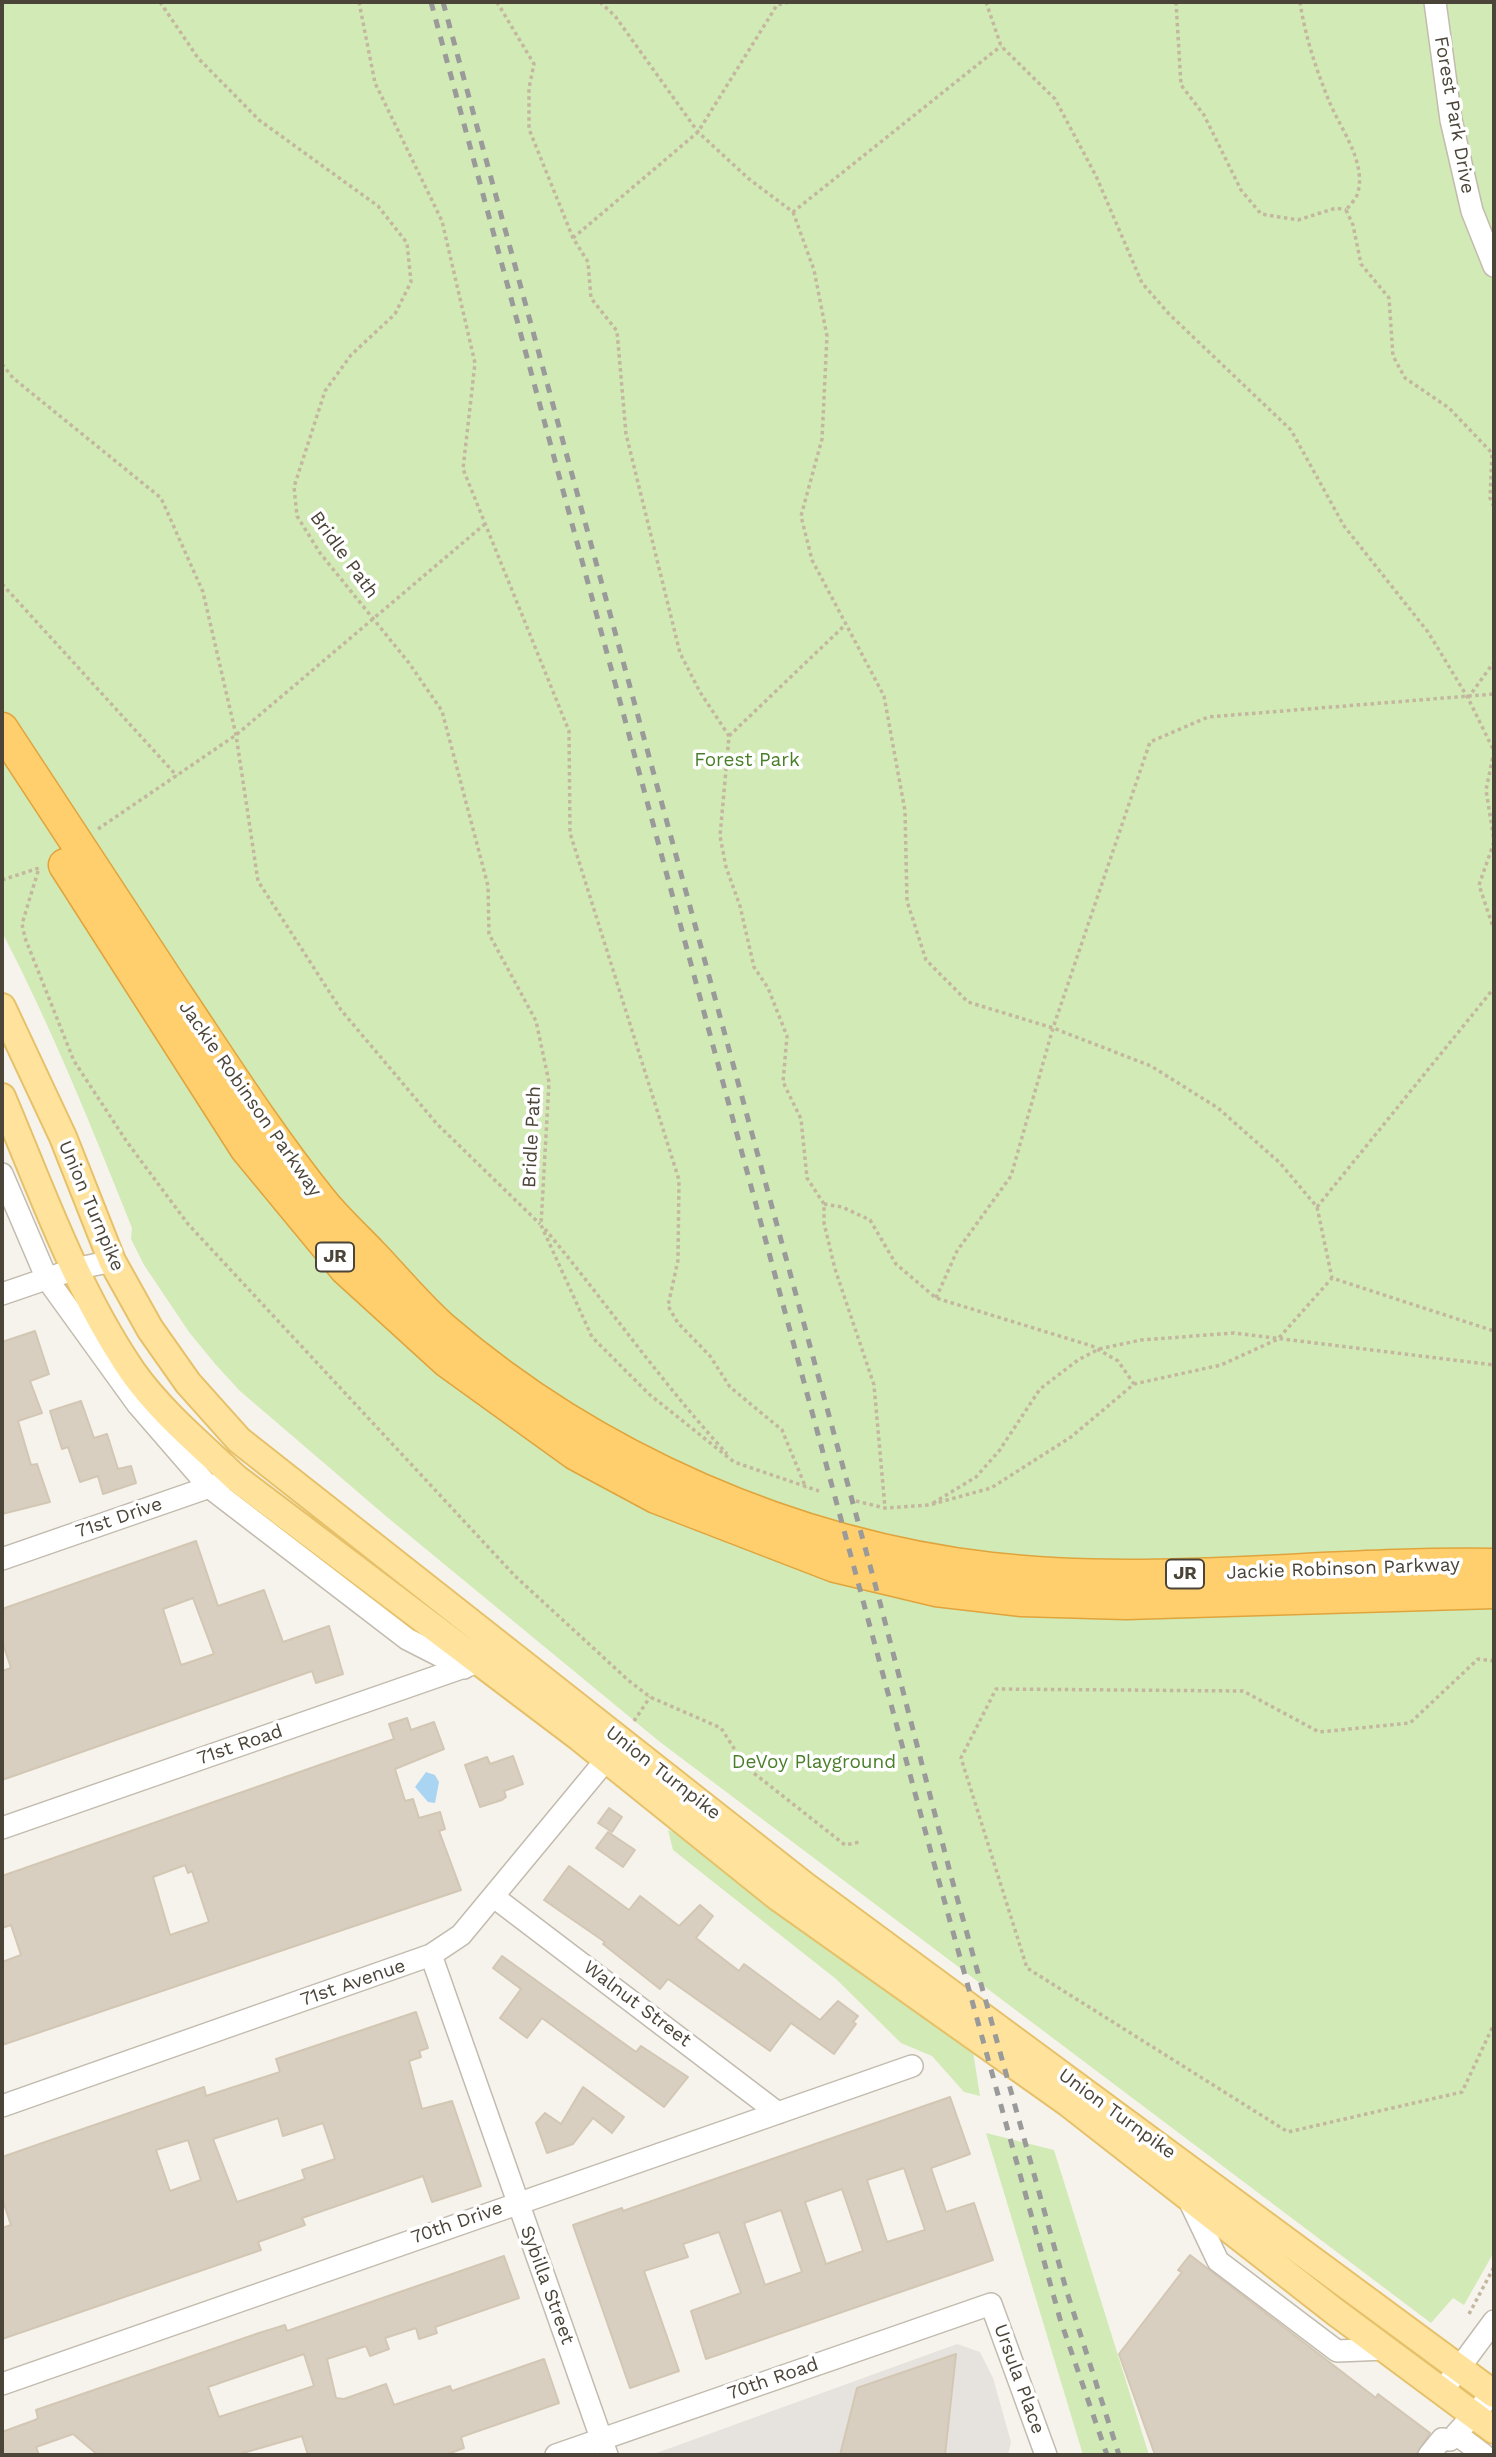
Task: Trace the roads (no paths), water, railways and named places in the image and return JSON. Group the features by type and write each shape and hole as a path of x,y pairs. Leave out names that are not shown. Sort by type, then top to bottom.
{"highway":[{"name":"Jackie Robinson Parkway","path":"2,729 262,1123 323,1204 442,1328 526,1392 600,1439 673,1477 814,1531 909,1556 988,1568 1127,1576 1494,1565"},
{"name":"Jackie Robinson Parkway","path":"2,765 246,1149 346,1269 447,1362 576,1454 656,1497 760,1540 835,1566 936,1590 1022,1600 1126,1603 1494,1592"}],"main road":[{"name":"Union Turnpike","path":"2,1007 63,1137 112,1261 150,1329 188,1383 239,1440 804,1885 1494,2393"},
{"name":"Union Turnpike","path":"2,1097 75,1269 133,1371 186,1430 236,1478 471,1665 620,1741 779,1898 1068,2103 1386,2349 1485,2422"}],"street":[{"name":"Forest Park Drive","path":"1435,2 1454,133 1472,211 1494,266"},
{"name":"Union Turnpike","path":"2,1174 47,1279 138,1405 209,1487 407,1639 471,1665"},
{"path":"2,1294 75,1269 112,1261"},
{"name":"71st Drive","path":"2,1559 236,1478"},
{"name":"71st Road","path":"2,1828 471,1665"},
{"name":"71st Avenue","path":"2,2106 430,1955 461,1935 620,1741"},
{"name":"Walnut Street","path":"494,1897 778,2113"},
{"name":"Sybilla Street","path":"430,1955 604,2447"},
{"name":"70th Drive","path":"2,2384 912,2066"},
{"name":"70th Road","path":"556,2455 604,2447 992,2304"},
{"name":"Ursula Place","path":"992,2304 1043,2446"},
{"path":"1443,2390 1460,2368 1487,2350 1494,2321"},
{"path":"1450,2443 1485,2422 1494,2393"},
{"path":"1429,2455 1442,2440 1484,2455"}],"water":[{"path":"426,1772 435,1775 439,1782 435,1803 428,1802 415,1787"}],"railway":[{"path":"431,2 932,1856 1060,2319 1107,2455"},
{"path":"443,2 878,1595 951,1876 1066,2289 1119,2455"}],"park label":[{"name":"Forest Park","path":"747,760"},
{"name":"DeVoy Playground","path":"814,1762"}]}
